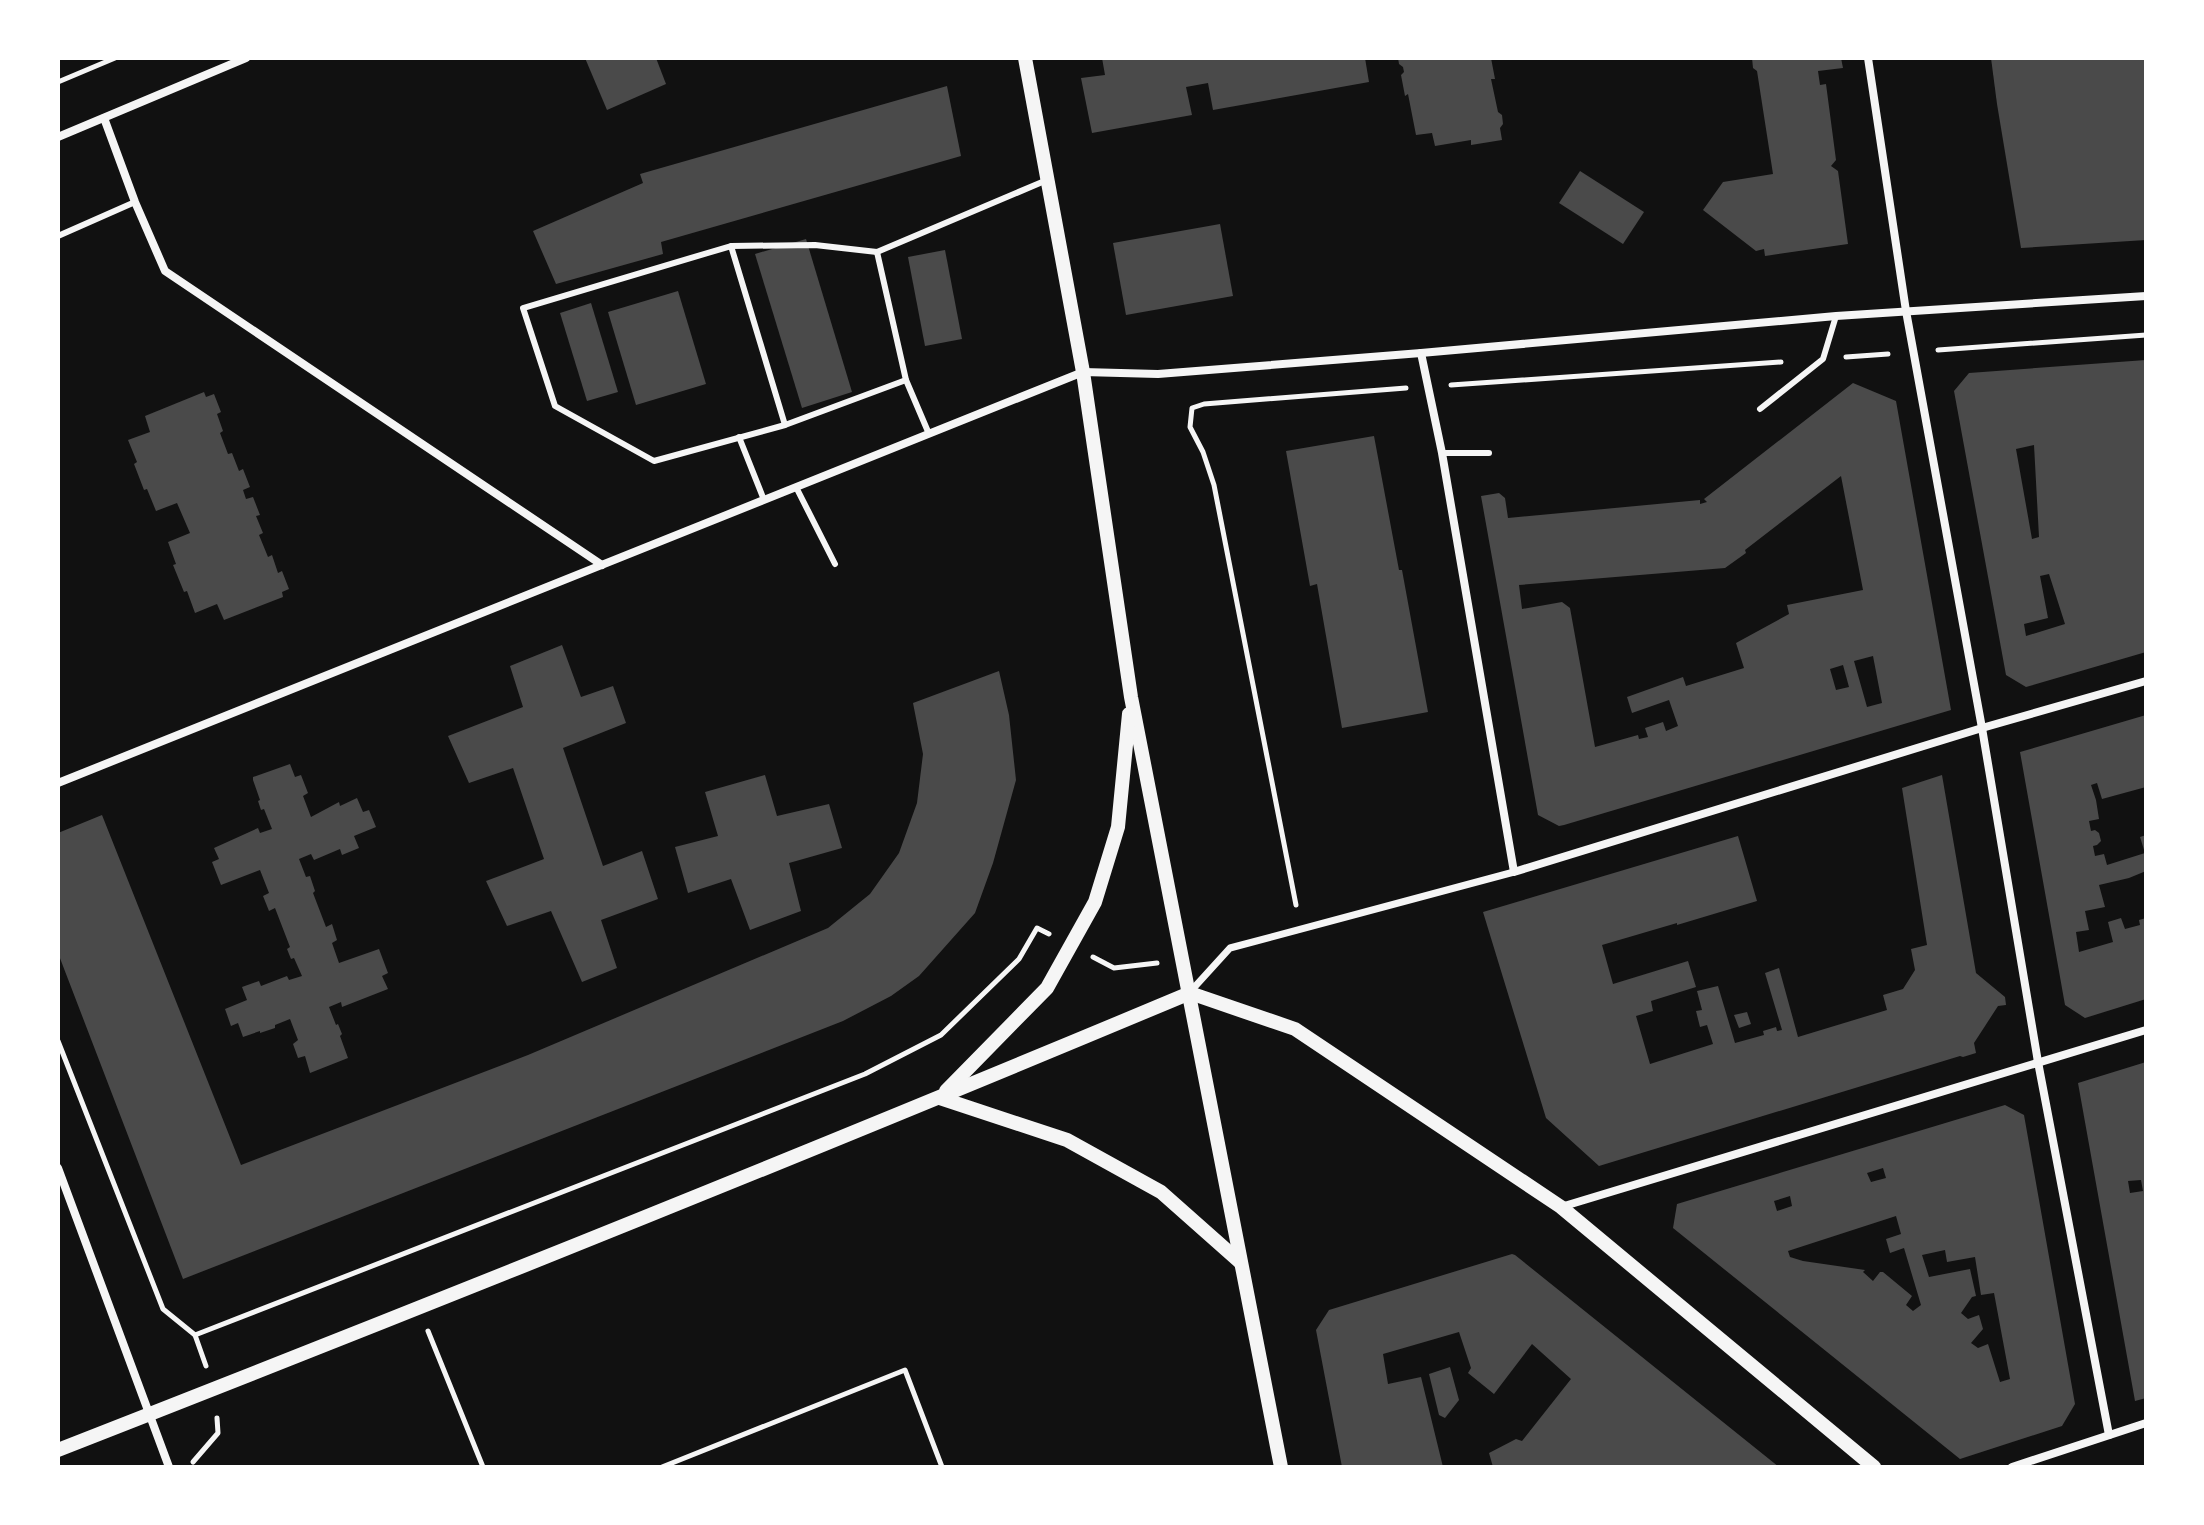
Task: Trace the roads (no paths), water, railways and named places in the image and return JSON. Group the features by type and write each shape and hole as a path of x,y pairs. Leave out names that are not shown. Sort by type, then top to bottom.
{"street":[{"path":"58,137 246,58"},
{"path":"1025,58 1083,372 1131,697 1281,1467"},
{"path":"1868,58 1906,311 1982,728 2038,1062 2109,1435"},
{"path":"104,118 165,271 602,565"},
{"path":"58,783 1083,372 1158,374 1836,316 2146,296"},
{"path":"1421,353 1442,453 1514,872"},
{"path":"58,1450 940,1098 1190,993 1230,948 1514,872 1982,728 2146,681"},
{"path":"940,1098 1047,988 1095,902 1118,827 1131,697"},
{"path":"1190,993 1295,1029 1561,1207 1874,1467"},
{"path":"1561,1207 2146,1030"},
{"path":"940,1098 1067,1140 1161,1192 1240,1262"},
{"path":"58,1168 169,1467"},
{"path":"2012,1467 2146,1423"}],"lane":[{"path":"906,380 785,425 654,461 555,406 523,308 731,246 815,245 877,252 1047,179"},
{"path":"58,236 135,202"},
{"path":"731,246 785,425"},
{"path":"877,252 906,380 929,434"},
{"path":"1760,409 1823,359 1836,316"},
{"path":"739,437 764,500"},
{"path":"1442,453 1489,453"},
{"path":"796,487 835,564"}]}
